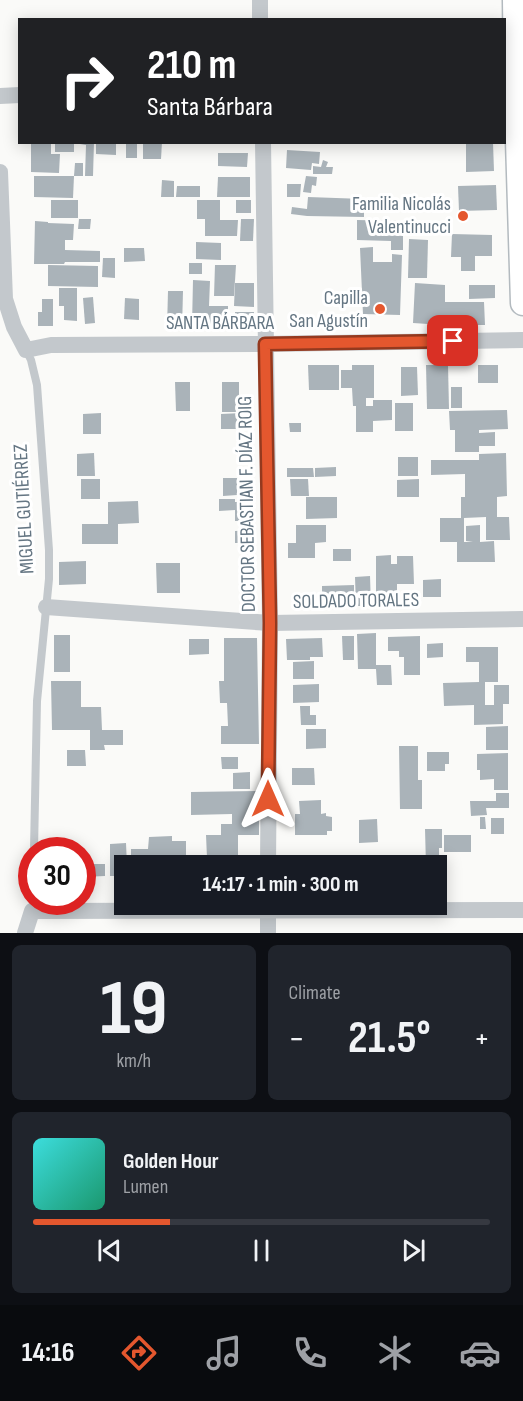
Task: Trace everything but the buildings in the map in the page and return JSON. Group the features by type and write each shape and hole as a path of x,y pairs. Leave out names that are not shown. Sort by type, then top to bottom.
{"main road":[{"path":"515,0 510,77 523,303"}],"street":[{"path":"260,0 260,18"},
{"path":"0,96 18,95"},
{"name":"DOCTOR SEBASTIAN F. DÍAZ ROIG","path":"263,144 270,623 268,855"},
{"name":"MIGUEL GUTIÉRREZ","path":"0,172 5,299 10,326 26,350"},
{"name":"SANTA BÁRBARA","path":"26,350 51,345 523,340"},
{"name":"SOLDADO TORALES","path":"46,607 270,623 523,619"},
{"path":"96,906 114,906"},
{"path":"447,909 523,910"},
{"path":"25,933 30,915"},
{"path":"268,915 268,933"}],"lane":[{"name":"MIGUEL GUTIÉRREZ","path":"26,350 37,385 49,550 49,579 37,701 34,837"}],"place":[{"name":"Familia Nicolás Valentinucci","path":"463,216"},
{"name":"Capilla San Agustín","path":"380,309"}],"route":[{"path":"268,799 270,623 265,344 453,341"}]}
